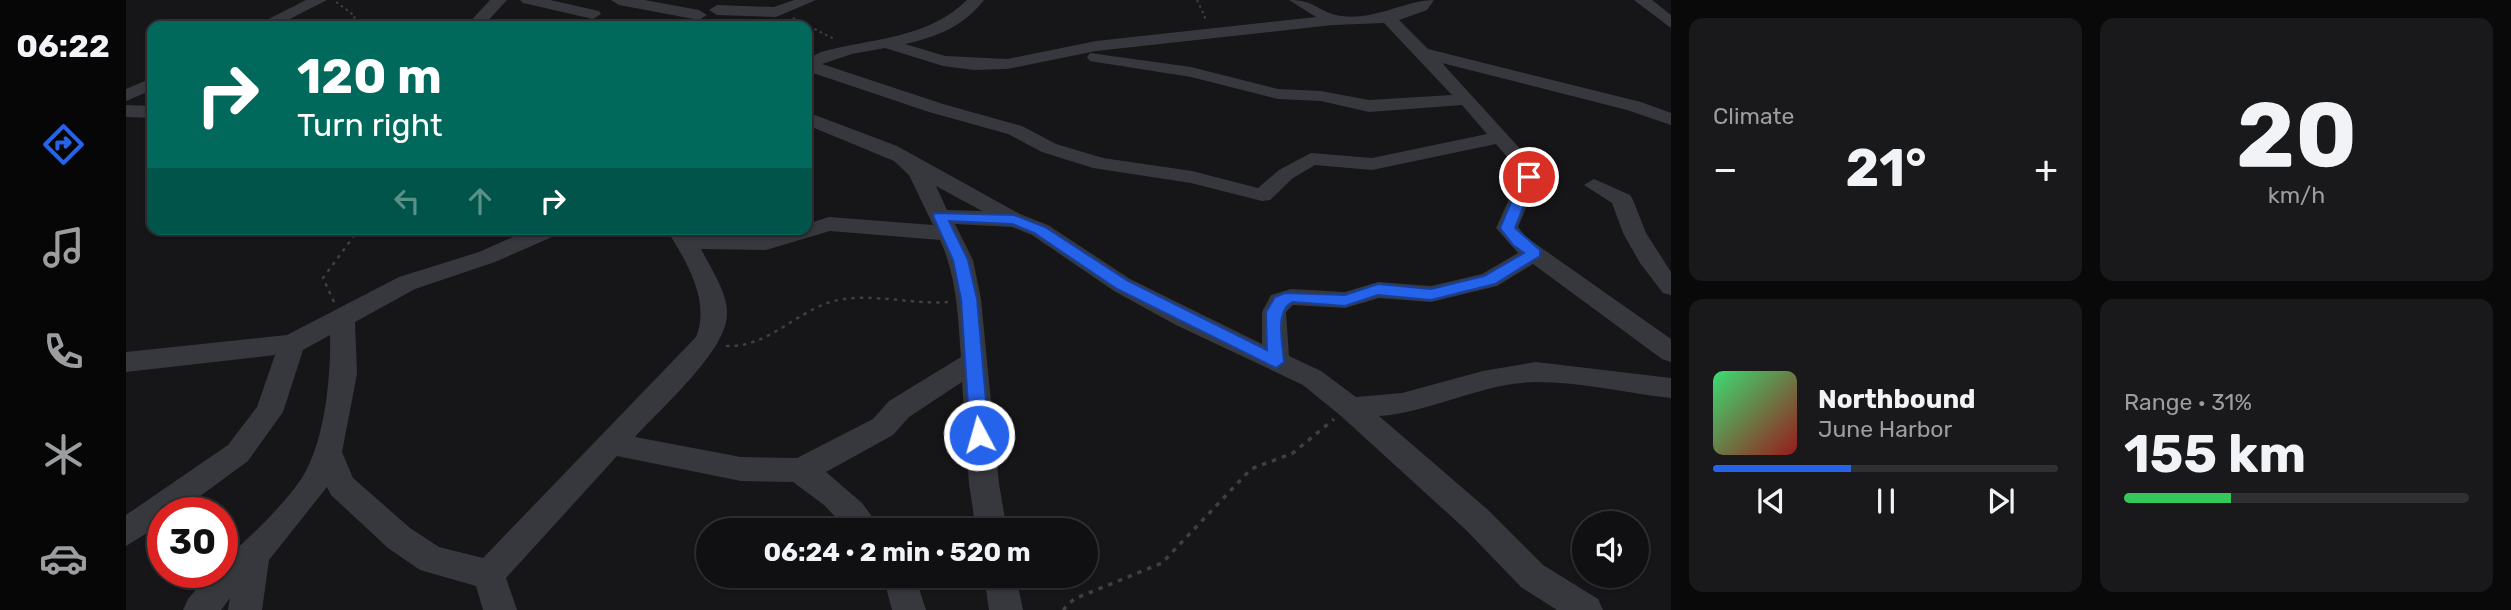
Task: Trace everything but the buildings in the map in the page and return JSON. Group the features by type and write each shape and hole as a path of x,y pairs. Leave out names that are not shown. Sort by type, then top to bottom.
{"street":[{"path":"274,21 319,0"},
{"path":"479,21 499,0"},
{"path":"528,0 593,14"},
{"path":"584,21 610,0"},
{"path":"619,0 699,15"},
{"path":"688,21 718,10 744,13 776,12 808,0"},
{"path":"812,63 843,51 891,45 934,31 964,15 976,0"},
{"path":"1297,0 1333,20"},
{"path":"891,45 943,61 974,65 1007,64 1071,49 1333,20 1388,18 1412,11 1426,0"},
{"path":"1642,0 1656,14 1671,23"},
{"path":"1388,18 1502,136 1524,164 1529,177 1507,228 1518,242 1671,352"},
{"path":"1071,49 1089,56 1191,72 1278,94 1321,96 1369,106 1467,99"},
{"path":"1422,54 1634,106 1671,119"},
{"path":"812,67 936,108 1016,130 1049,148 1100,164 1192,177 1262,195 1286,174 1311,159 1371,164 1502,136"},
{"path":"126,96 147,86"},
{"path":"126,111 147,111"},
{"path":"812,120 842,135 882,147 1014,220 1040,230 1122,285 1312,379 1351,408 1476,519 1532,576 1586,610"},
{"path":"910,163 961,260 969,299 972,363 990,518"},
{"path":"1594,185 1622,200 1624,213 1642,242 1645,255 1671,287"},
{"path":"812,228 829,224 943,224 1014,220"},
{"path":"126,362 292,344 407,283 500,252 538,235"},
{"path":"681,235 750,243 798,235"},
{"path":"489,574 706,342 712,331 715,311 681,235"},
{"path":"1276,362 1274,312 1280,301 1291,297 1345,300 1378,290 1431,294 1489,280 1535,253"},
{"path":"200,610 228,576 254,555 314,484 328,452 344,374 342,319"},
{"path":"126,532 238,453 269,412 292,344"},
{"path":"612,443 664,456 741,469 797,470 812,467 883,427 899,409 972,363"},
{"path":"1351,408 1402,404 1483,381 1536,372 1671,388"},
{"path":"328,452 342,486 399,538 431,561 489,574"},
{"path":"797,470 818,482 857,518"},
{"path":"245,610 254,555"},
{"path":"489,574 500,610"},
{"path":"903,588 909,610"},
{"path":"1002,588 1006,610"}],"path":[{"path":"333,0 355,16 353,21"},
{"path":"776,12 795,21"},
{"path":"812,29 833,39"},
{"path":"342,319 323,278 355,235"},
{"path":"706,342 740,348 826,303 845,299 924,306 969,299"},
{"path":"1063,610 1074,598 1162,562 1251,469 1293,453 1318,429 1351,408"}],"route":[{"path":"979,435 969,299 961,260 940,216 1014,220 1040,230 1122,285 1185,319 1276,362 1274,312 1280,301 1291,297 1345,300 1378,290 1431,294 1489,280 1520,264 1535,253 1518,242 1507,228 1529,177"}]}
